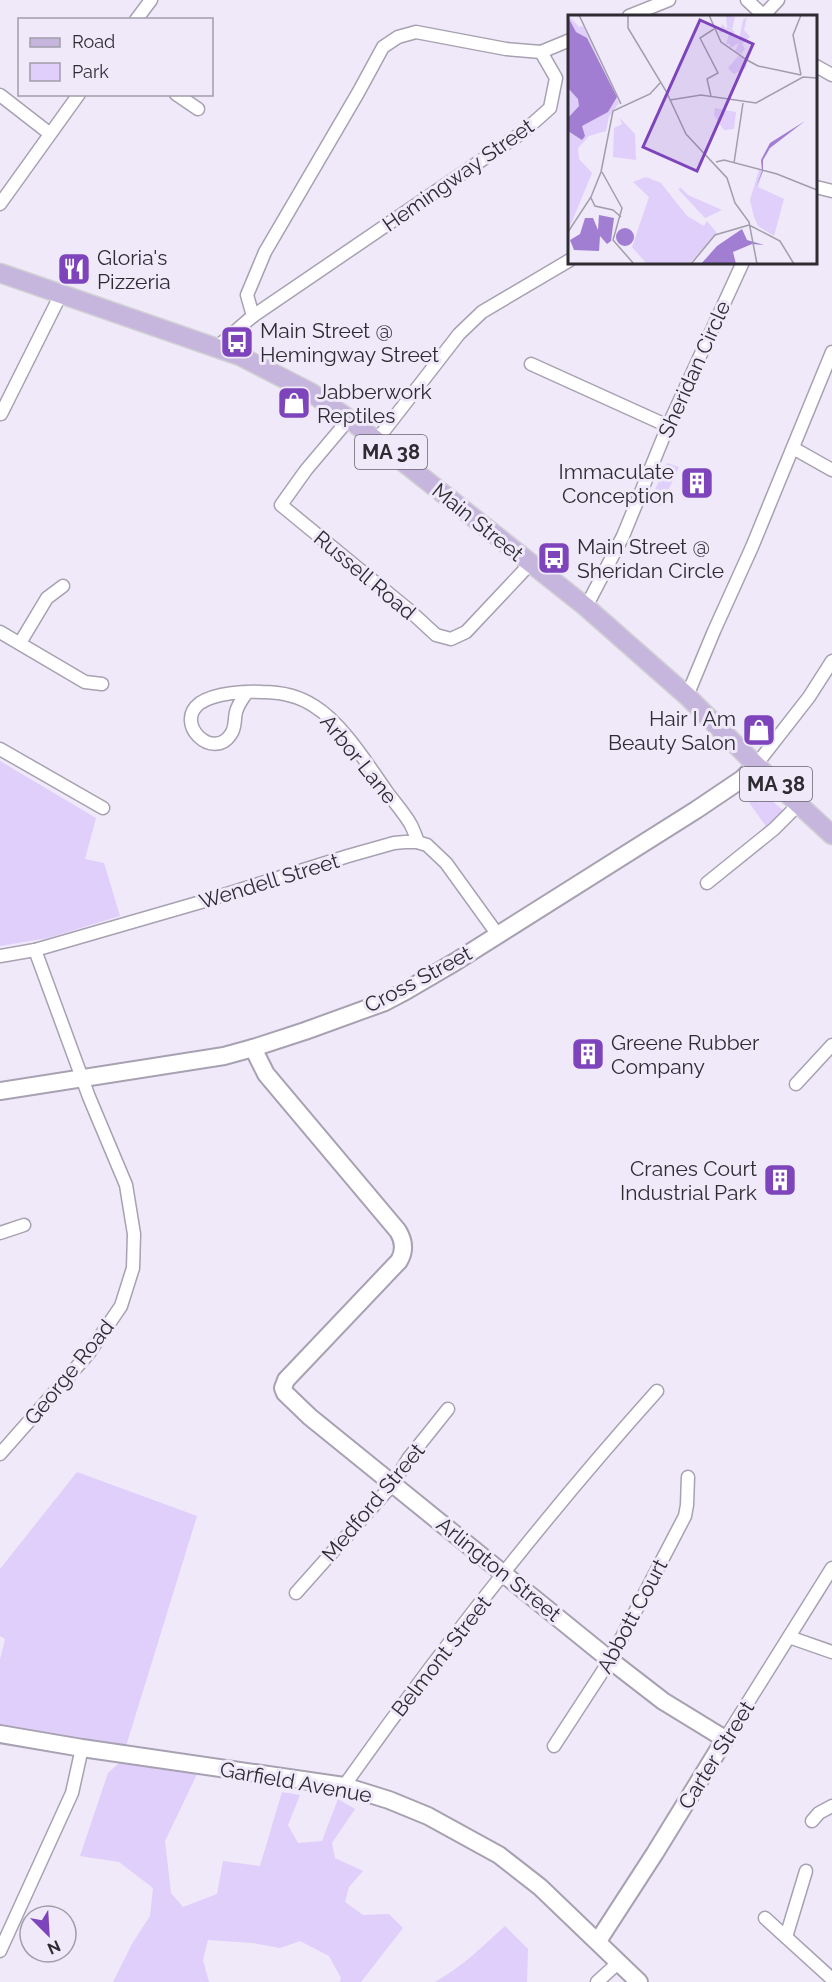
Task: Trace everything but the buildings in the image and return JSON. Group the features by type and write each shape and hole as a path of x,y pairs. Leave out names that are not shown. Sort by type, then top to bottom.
{"main road":[{"name":"Main Street","path":"0,273 240,356 310,392 349,419 586,607 687,696 756,765 830,830"}],"street":[{"path":"138,18 151,0"},
{"path":"631,15 669,0"},
{"path":"747,0 763,15"},
{"path":"765,15 778,0"},
{"path":"253,316 247,295 265,252 383,47 398,37 416,32 506,50 541,52 568,41"},
{"name":"Hemingway Street","path":"216,348 253,316 523,132 550,108 556,78 541,52"},
{"path":"0,95 50,133"},
{"path":"0,204 78,96"},
{"path":"179,96 198,110"},
{"path":"817,188 832,190"},
{"path":"376,441 459,334 482,312 568,261"},
{"name":"Sheridan Circle","path":"586,607 623,537 668,426 742,264"},
{"path":"1,414 61,294"},
{"path":"687,696 794,448 832,352"},
{"path":"531,364 668,426"},
{"name":"Russell Road","path":"349,419 306,470 281,505 436,635 451,639 466,632 530,564"},
{"path":"794,448 832,470"},
{"path":"20,643 47,598 63,586"},
{"path":"0,632 85,682 102,684"},
{"path":"756,765 809,697 832,661"},
{"name":"Arbor Lane","path":"247,692 237,710 235,725 227,738 214,744 200,740 195,735 191,722 195,708 200,703 227,694 247,692 270,692 298,697 316,706 333,721 411,824 418,842"},
{"path":"0,749 103,808"},
{"name":"Cross Street","path":"0,1091 213,1058 253,1048 391,999 498,935 696,810 742,779 756,765"},
{"path":"707,883 774,829 799,804"},
{"path":"418,842 427,845 446,862 498,935"},
{"name":"Wendell Street","path":"0,956 34,950 394,843 418,842"},
{"name":"George Road","path":"0,1454 89,1353 121,1306 133,1268 134,1234 126,1185 82,1078 34,950"},
{"path":"796,1084 832,1045"},
{"name":"Arlington Street","path":"253,1048 266,1074 399,1233 403,1242 403,1252 399,1261 286,1380 283,1388 285,1393 307,1414 610,1660 663,1701 725,1739"},
{"path":"0,1233 24,1225"},
{"name":"Belmont Street","path":"344,1786 430,1667 608,1447 657,1391"},
{"name":"Medford Street","path":"296,1593 393,1484 408,1460 448,1409"},
{"name":"Abbott Court","path":"554,1746 610,1660 685,1516 688,1477"},
{"name":"Carter Street","path":"598,1941 832,1568"},
{"path":"789,1637 832,1652"},
{"name":"Garfield Avenue","path":"0,1734 344,1786 409,1808 477,1842 531,1879 639,1982"},
{"path":"0,1951 72,1793 82,1748"},
{"path":"813,1821 819,1813 832,1806"},
{"path":"786,1937 806,1871"},
{"path":"765,1918 832,1979"},
{"path":"597,1982 619,1962"}],"green space":[{"path":"667,463 679,467 661,506 650,501"},
{"path":"0,761 96,818 85,859 104,863 120,916 48,938 0,946"},
{"path":"755,789 761,791 785,812 768,829 743,794"},
{"path":"77,1472 197,1516 126,1746 0,1726 0,1660 5,1639 0,1636 0,1569"},
{"path":"120,1762 199,1770 165,1841 171,1893 183,1907 217,1894 223,1861 260,1866 282,1792 300,1795 288,1825 298,1843 322,1841 338,1799 355,1809 332,1843 335,1858 363,1871 349,1887 345,1902 363,1915 389,1914 403,1928 361,1982 340,1982 341,1978 329,1956 300,1941 280,1948 253,1943 208,1940 203,1960 209,1982 113,1982 132,1944 150,1916 153,1888 119,1862 80,1856 108,1773"},
{"path":"505,1926 528,1949 527,1982 435,1982 463,1963"}],"place":[{"name":"Gloria's Pizzeria","path":"74,269"},
{"name":"Main Street @ Hemingway Street","path":"237,342"},
{"name":"Jabberwork Reptiles","path":"294,403"},
{"name":"Immaculate Conception","path":"697,483"},
{"name":"Main Street @ Sheridan Circle","path":"554,558"},
{"name":"Hair I Am Beauty Salon","path":"759,730"},
{"name":"Greene Rubber Company","path":"588,1054"},
{"name":"Cranes Court Industrial Park","path":"780,1180"}]}
